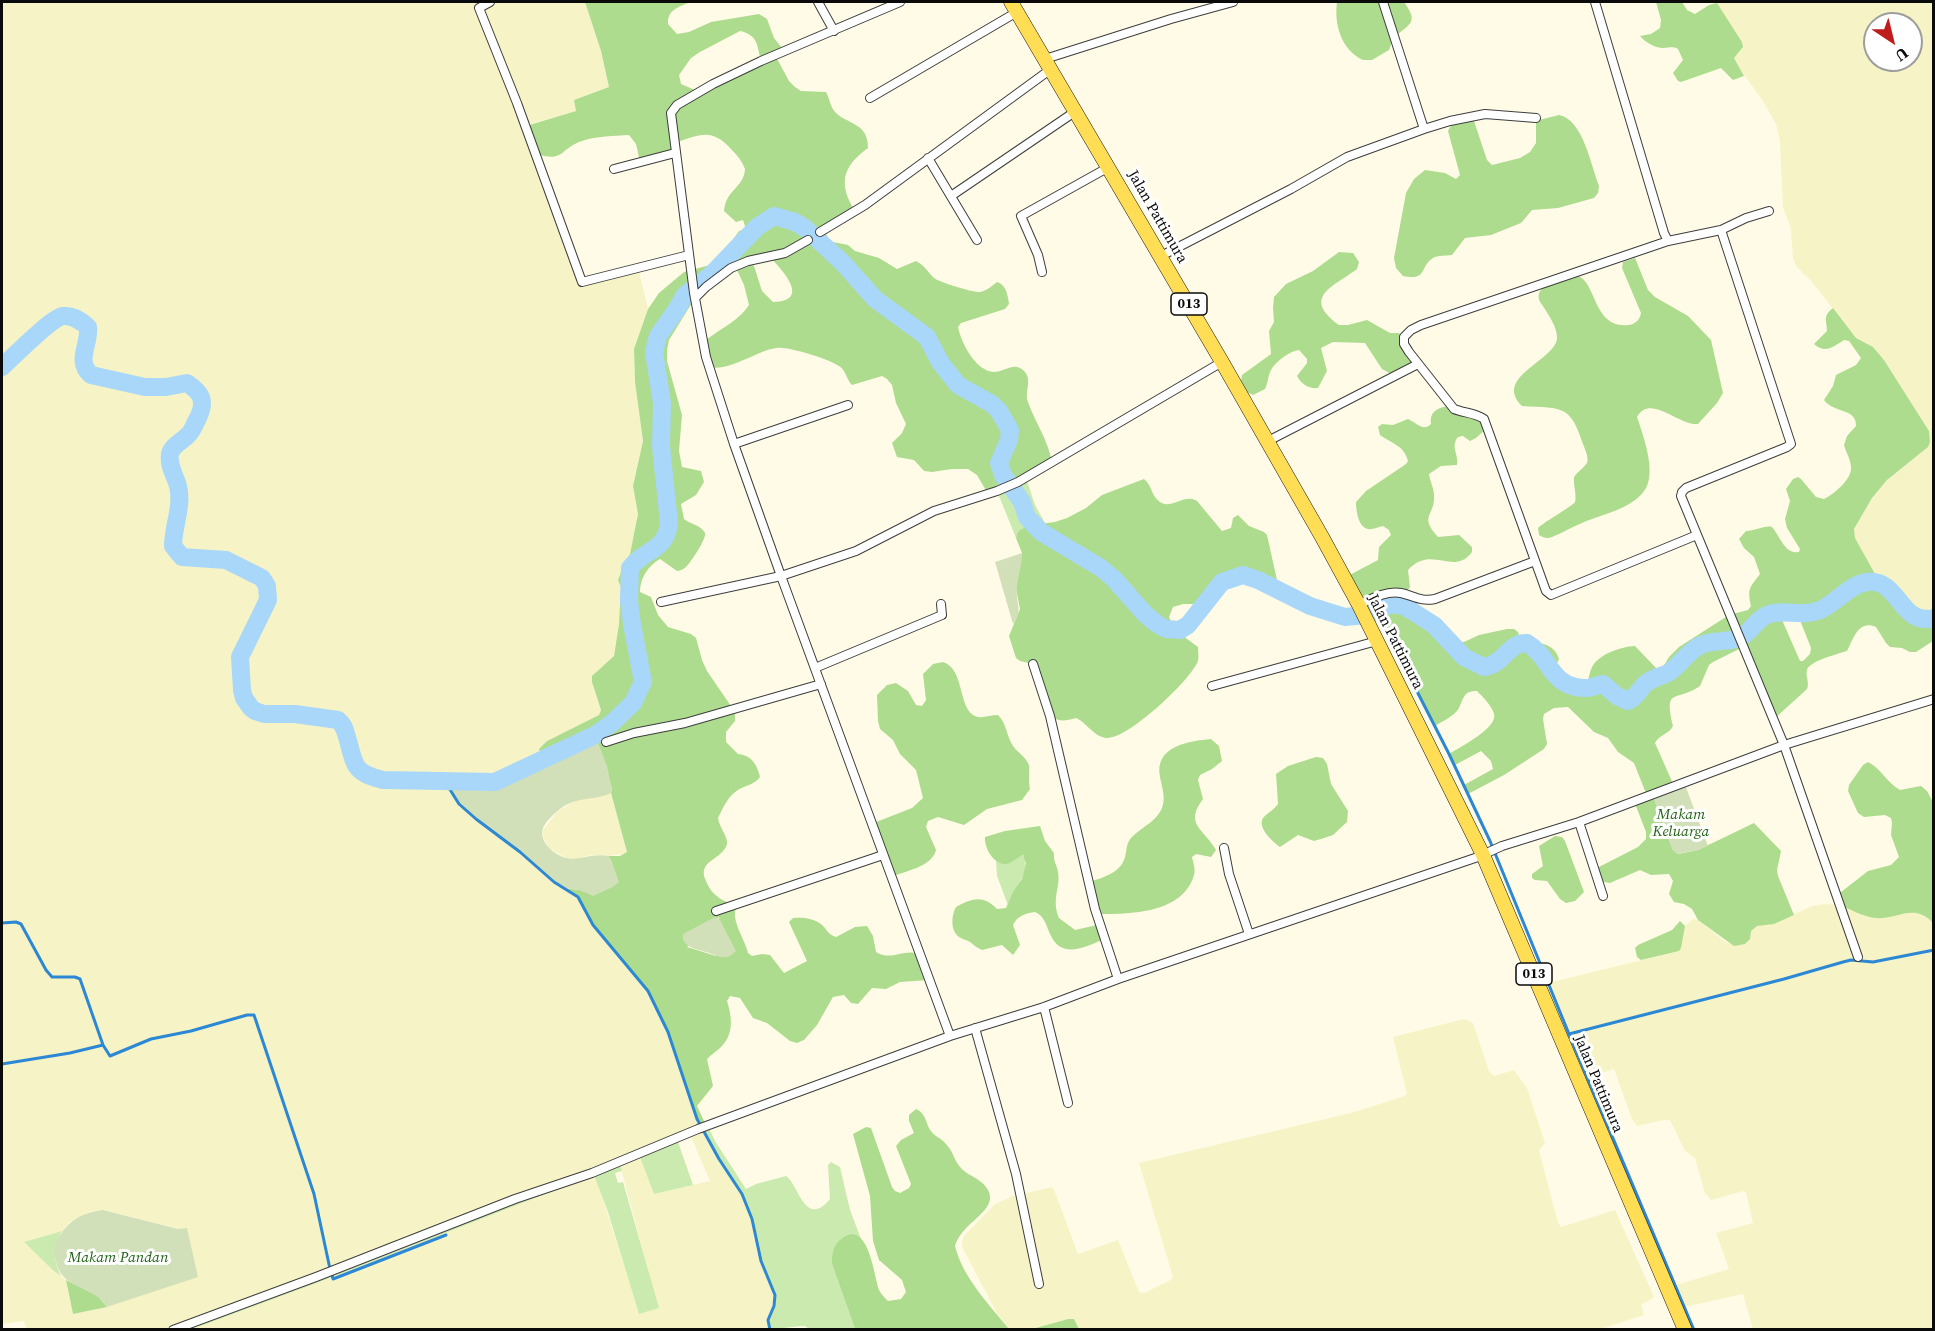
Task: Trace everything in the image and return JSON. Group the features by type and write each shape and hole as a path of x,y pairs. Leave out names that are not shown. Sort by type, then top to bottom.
{"main road":[{"name":"Jalan Pattimura","path":"1014,7 1268,441 1360,608 1486,853 1685,1329"}],"street":[{"path":"490,2 477,5 517,103 582,282 689,255"},
{"path":"818,2 834,30"},
{"path":"900,2 713,84 677,105 671,113 692,279 706,357 781,576 951,1036"},
{"path":"820,232 865,204 928,158 1048,64 1215,4 1233,2"},
{"path":"1383,2 1424,129"},
{"path":"1595,2 1668,241"},
{"path":"870,98 1014,7"},
{"path":"951,196 1076,111"},
{"path":"1161,256 1291,189 1347,157 1450,121 1485,114 1536,118"},
{"path":"614,169 675,153"},
{"path":"928,158 977,240"},
{"path":"1042,272 1038,255 1021,216 1109,167"},
{"path":"1697,534 1551,595 1546,591 1484,419 1454,409 1404,344 1404,337 1420,325 1668,241 1721,230 1746,218 1769,211"},
{"path":"1721,230 1791,444 1682,492 1681,496 1784,746 1858,957"},
{"path":"695,296 731,268 748,261 785,253 808,240"},
{"path":"661,602 781,576 856,551 934,511 998,491 1018,482 1222,362"},
{"path":"1268,441 1418,364"},
{"path":"734,444 848,405"},
{"path":"1360,608 1389,593 1401,593 1418,600 1435,599 1535,561"},
{"path":"815,668 942,615 941,604"},
{"path":"1212,686 1377,641"},
{"path":"1033,664 1050,716 1095,909 1118,979"},
{"path":"606,742 634,733 685,723 821,684"},
{"path":"173,1329 316,1277 516,1199 592,1173 702,1127 951,1036 1044,1007 1118,979 1502,846 1579,822 1784,746 1934,699"},
{"path":"1579,822 1603,896"},
{"path":"1224,848 1228,874 1249,934"},
{"path":"716,911 883,855"},
{"path":"1044,1007 1068,1103"},
{"path":"975,1028 1016,1174 1039,1284"}],"shaded area":[{"path":"2,2 476,2 479,8 490,2 585,2 601,51 609,87 574,100 577,111 526,125 582,282 638,268 648,309 634,349 635,382 643,441 633,486 638,514 630,554 618,579 621,587 616,649 611,661 601,667 592,682 601,710 599,715 547,741 540,749 543,760 495,782 444,781 459,804 476,819 520,852 554,882 578,897 600,934 648,991 668,1032 697,1119 742,1194 752,1219 761,1261 775,1295 774,1306 768,1320 770,1329 191,1329 322,1281 595,1174 639,1313 658,1308 620,1165 641,1156 654,1194 710,1181 689,1132 166,1329 27,1330 24,1321 2,1324","holes":["103,1210 179,1229 197,1276 107,1307 73,1314 66,1280 24,1242 62,1231 70,1222 89,1212"]},
{"path":"1716,2 1933,2 1933,618 1921,619 1912,615 1888,586 1879,581 1855,538 1854,529 1872,498 1887,480 1928,447 1929,431 1884,360 1873,347 1856,338 1811,281 1797,267 1793,259 1791,229 1783,207 1780,141 1776,124 1763,101 1735,62 1734,58 1743,47"},
{"path":"611,793 627,852 608,856 591,855 576,859 566,858 549,848 543,837 543,830 557,812 576,800"},
{"path":"1839,905 1875,918 1912,912 1924,914 1934,923 1933,1329 1753,1329 1743,1294 1684,1307 1676,1285 1729,1269 1716,1233 1753,1223 1746,1192 1711,1200 1705,1193 1695,1158 1685,1151 1670,1120 1637,1126 1632,1119 1614,1069 1587,1078 1548,983 1679,951 1685,926 1693,919 1698,920 1727,943 1750,939 1751,931 1757,925 1774,924 1812,906"},
{"path":"1464,1019 1473,1023 1489,1071 1494,1076 1514,1070 1527,1088 1545,1143 1539,1150 1561,1227 1615,1210 1654,1297 1641,1305 1644,1315 1598,1330 1079,1330 1074,1319 1032,1329 1009,1329 998,1315 962,1247 963,1237 995,1204 1013,1196 1053,1187 1078,1254 1118,1240 1139,1292 1144,1293 1173,1277 1139,1163 1351,1113 1402,1097 1407,1094 1393,1037"}],"green space":[{"path":"585,2 690,2 675,9 668,19 668,24 677,34 689,32 711,22 759,14 767,19 774,38 782,48 775,55 789,81 801,91 826,92 835,112 858,126 867,140 868,148 853,162 845,176 846,192 855,211 825,228 828,241 848,245 855,251 879,258 897,269 916,261 934,278 964,289 980,292 997,282 1003,285 1009,304 1005,309 961,323 958,327 970,355 981,367 998,372 1017,367 1027,374 1028,402 1048,446 1052,462 988,494 977,475 968,469 924,471 914,460 897,457 892,443 902,433 906,424 896,403 892,385 882,376 852,385 843,370 834,363 782,348 768,350 725,367 709,367 703,343 739,317 749,305 737,270 739,267 751,264 754,266 762,291 773,302 785,300 791,296 791,284 770,257 731,268 695,298 669,340 667,361 682,415 679,451 682,467 701,471 704,482 696,495 681,504 684,519 701,528 705,536 695,555 683,569 677,571 660,559 652,565 643,577 640,592 651,597 658,615 668,627 691,634 696,638 707,671 735,712 735,721 726,732 726,742 738,754 753,761 760,777 734,793 722,810 718,818 727,844 721,854 704,869 706,881 715,895 736,908 735,919 748,953 752,956 770,955 784,973 807,961 789,922 793,918 800,918 818,922 836,937 855,927 867,926 873,936 876,952 886,956 916,953 929,980 900,982 886,989 872,988 858,1004 851,1003 844,995 833,997 817,1025 804,1040 797,1043 790,1041 767,1023 753,1018 740,998 730,996 727,1001 731,1019 729,1036 722,1046 707,1059 713,1086 697,1106 705,1123 702,1128 693,1111 668,1032 648,991 593,925 578,897 563,888 587,893 612,862 608,856 620,856 627,852 611,793 612,789 595,736 543,760 539,749 547,741 599,715 601,710 592,676 614,656 621,587 618,580 630,554 638,514 633,486 643,441 635,382 634,349 648,309 659,293 684,272 710,265 727,254 733,247 732,241 739,231 746,229 743,220 736,222 724,211 728,198 742,180 745,169 724,142 711,135 691,137 674,143 675,153 640,162 636,144 629,135 588,139 575,144 557,156 551,157 535,153 526,126 576,111 574,100 609,87 601,51","holes":["740,31 754,38 761,61 695,90 681,84 679,75 691,58","719,917 716,956 687,947"]},
{"path":"1337,2 1404,2 1412,19 1394,38 1389,50 1372,60 1363,60 1355,56 1344,43 1338,27"},
{"path":"1656,2 1682,2 1687,10 1695,14 1717,3 1742,42 1743,47 1734,58 1744,76 1733,80 1721,68 1681,82 1678,81 1673,73 1683,60 1678,49 1657,47 1640,36 1651,34 1660,28 1661,20"},
{"path":"1559,115 1567,118 1574,125 1585,144 1599,186 1594,198 1558,208 1532,210 1521,223 1491,235 1465,238 1452,255 1433,258 1420,275 1403,276 1396,268 1394,258 1406,193 1414,179 1425,170 1445,173 1456,179 1460,175 1448,131 1454,120 1470,117 1474,121 1487,160 1492,165 1520,158 1530,152 1536,143 1536,123 1539,120"},
{"path":"1339,252 1353,253 1359,262 1357,269 1325,293 1322,307 1339,325 1367,320 1390,333 1399,333 1418,364 1395,376 1382,369 1365,343 1333,342 1321,348 1327,371 1318,388 1311,388 1297,376 1307,363 1307,359 1299,350 1288,354 1273,367 1265,389 1253,395 1247,392 1241,380 1242,375 1271,354 1269,331 1274,322 1274,297 1286,284 1313,271"},
{"path":"1635,258 1648,290 1655,297 1688,316 1711,340 1723,393 1698,424 1690,423 1657,409 1643,410 1637,417 1648,452 1650,472 1649,481 1641,495 1617,510 1552,537 1544,537 1539,535 1538,528 1575,502 1574,477 1586,465 1588,459 1578,430 1568,414 1554,408 1522,406 1515,395 1515,386 1520,377 1548,353 1555,345 1557,337 1553,323 1539,300 1539,294 1549,285 1568,277 1578,276 1589,287 1597,305 1609,320 1617,324 1629,325 1637,321 1641,313 1622,268 1623,262"},
{"path":"1833,308 1856,338 1873,347 1884,360 1929,431 1928,447 1887,480 1872,498 1854,529 1855,538 1879,581 1887,586 1912,615 1921,619 1933,618 1933,641 1916,652 1910,652 1902,648 1890,647 1876,627 1870,625 1860,628 1847,651 1824,658 1809,667 1807,689 1773,720 1743,647 1709,665 1700,686 1671,700 1673,726 1655,743 1674,786 1672,849 1678,854 1698,850 1754,823 1781,851 1778,876 1794,915 1774,924 1757,926 1751,931 1750,939 1745,944 1734,946 1698,920 1692,909 1674,902 1669,894 1673,881 1669,874 1651,875 1640,870 1610,883 1599,881 1595,869 1638,847 1646,839 1646,832 1634,801 1647,796 1634,763 1618,752 1608,738 1594,732 1568,707 1554,708 1544,714 1547,744 1544,749 1504,775 1468,794 1464,785 1493,769 1491,761 1481,751 1455,765 1449,754 1484,731 1494,719 1493,711 1477,691 1472,691 1465,695 1455,713 1435,726 1376,611 1389,604 1405,607 1430,623 1449,643 1464,642 1479,635 1514,629 1518,632 1521,642 1544,644 1553,649 1559,659 1552,673 1560,681 1583,688 1592,667 1600,658 1624,648 1635,646 1657,669 1662,669 1679,647 1729,615 1748,610 1751,606 1750,588 1760,574 1754,557 1744,548 1739,539 1746,531 1772,527 1786,548 1799,552 1800,549 1787,528 1785,519 1790,501 1786,489 1793,479 1798,477 1816,497 1824,499 1837,490 1848,477 1851,465 1844,445 1847,436 1856,426 1855,420 1849,413 1833,407 1824,400 1833,386 1836,375 1856,365 1861,358 1849,341 1844,340 1825,349 1814,344 1827,331 1827,314","holes":["1779,613 1798,615 1811,648 1810,654 1803,661 1800,661"]},
{"path":"1451,406 1479,416 1488,427 1470,441 1463,436 1458,437 1455,444 1457,465 1441,466 1429,474 1434,495 1428,520 1438,537 1459,535 1472,547 1472,552 1465,559 1457,562 1434,559 1417,563 1408,570 1410,587 1407,591 1359,605 1344,578 1378,560 1379,547 1391,535 1389,530 1383,526 1365,528 1357,514 1356,502 1366,491 1408,461 1401,448 1380,435 1378,427 1382,424 1393,425 1408,419 1425,427 1431,424 1432,415 1436,410"},
{"path":"1026,478 1035,505 1045,523 1032,525 1017,534 1016,538 997,491"},
{"path":"1144,479 1160,502 1169,504 1187,499 1197,501 1222,531 1231,528 1233,518 1238,515 1249,526 1264,532 1267,535 1277,580 1272,587 1250,578 1233,577 1219,586 1204,604 1183,604 1173,607 1169,617 1171,622 1198,647 1198,661 1183,682 1143,719 1117,736 1107,738 1098,735 1076,718 1063,720 1050,716 1033,664 1016,658 1009,636 1020,609 1016,588 1022,553 1016,538 1020,530 1032,525 1067,518 1086,508 1102,495"},
{"path":"1022,553 1017,587 1019,610 1013,624 995,562"},
{"path":"943,662 955,673 971,714 978,717 998,715 1001,718 1013,746 1029,765 1030,789 1022,800 987,809 964,825 938,817 928,821 926,827 936,850 933,856 924,864 891,877 871,824 912,808 923,798 916,770 900,754 893,740 880,729 877,695 887,685 896,683 908,691 916,705 922,706 926,700 923,674 933,664"},
{"path":"595,735 607,766 611,793 566,805 547,822 542,833 548,847 566,858 608,856 619,882 593,896 580,890 563,888 554,882 459,804 444,780 495,782"},
{"path":"1211,739 1219,746 1222,761 1200,775 1198,780 1203,799 1195,814 1195,820 1216,850 1211,857 1196,854 1192,857 1195,873 1188,888 1168,904 1141,912 1100,914 1089,882 1100,879 1120,867 1131,838 1160,813 1164,800 1160,777 1162,758 1175,747 1193,741"},
{"path":"1316,757 1323,758 1327,764 1331,784 1348,811 1347,822 1333,835 1314,841 1298,835 1280,847 1262,826 1263,818 1278,804 1276,774 1288,766"},
{"path":"1868,762 1900,790 1921,786 1927,791 1934,804 1933,923 1919,914 1906,913 1875,918 1839,905 1836,896 1868,871 1891,865 1899,857 1891,835 1891,818 1885,815 1864,817 1858,813 1848,791 1849,785 1863,765"},
{"name":"Makam Keluarga","path":"1684,782 1708,846 1677,854 1672,849 1652,794"},
{"path":"1040,826 1045,841 1054,853 1058,870 1056,905 1059,918 1075,930 1097,925 1102,940 1074,949 1061,947 1051,936 1044,919 1035,912 1022,916 1013,925 1020,945 1013,955 1002,945 982,950 957,936 952,924 956,907 978,899 997,909 1006,908 1022,879 1026,863 1023,855 1010,863 1001,863 990,854 985,837 1005,831"},
{"path":"1555,836 1562,837 1565,841 1584,892 1575,901 1566,903 1560,899 1547,881 1532,878 1532,874 1543,866 1539,846"},
{"path":"1021,855 1025,857 1024,871 1008,905 997,876 996,861 1009,862"},
{"path":"715,917 720,920 736,951 730,956 720,957 695,949 683,940 683,934"},
{"path":"1680,921 1685,926 1679,951 1641,960 1637,957 1635,948 1638,945 1672,930"},
{"path":"916,1109 924,1116 932,1133 949,1147 960,1167 980,1181 990,1195 985,1210 963,1232 955,1246 970,1279 1009,1329 855,1329 832,1264 833,1250 838,1242 848,1235 856,1235 863,1241 872,1261 879,1290 888,1301 901,1299 906,1292 902,1280 879,1260 873,1241 870,1196 853,1134 866,1127 871,1128 892,1187 900,1193 909,1188 911,1184 896,1146 901,1140 914,1133 909,1115"},
{"path":"708,1126 746,1189 786,1176 804,1202 814,1209 821,1207 830,1199 828,1165 831,1162 840,1167 850,1210 861,1239 848,1236 843,1238 836,1246 832,1264 855,1329 809,1329 805,1326 770,1329 768,1320 774,1306 775,1295 761,1261 752,1219 742,1194 702,1128"},
{"path":"678,1142 693,1185 654,1194 640,1157 620,1165 622,1171 615,1173 618,1183 623,1182 659,1308 639,1314 608,1212 594,1175 206,1324 191,1329 166,1330 528,1193"},
{"name":"Makam Pandan","path":"103,1210 178,1229 187,1228 198,1277 107,1307 94,1294 72,1283 65,1278 56,1262 54,1251 56,1241 73,1221 90,1212"},
{"path":"62,1231 56,1242 55,1253 56,1264 61,1276 24,1242"},
{"path":"66,1280 98,1296 107,1307 73,1314"},
{"path":"1074,1319 1079,1329 1032,1329"}],"waterway":[{"path":"2,367 50,323 57,318 70,316 88,327 84,364 91,375 145,387 166,387 187,383 196,390 202,402 198,418 187,436 175,446 170,454 179,494 173,546 182,557 226,560 262,578 267,586 268,600 240,657 244,698 251,708 264,714 295,714 338,720 345,730 356,766 365,774 383,780 495,782 595,735 633,703 643,682 629,601 630,568 659,545 664,539 669,523 661,446 662,403 654,352 658,336 685,295 712,274 757,227 774,216 795,222 805,228 843,263 875,299 927,337 940,362 958,385 992,404 999,411 1010,430 1009,440 999,463 1003,475 1022,502 1027,517 1041,532 1101,568 1146,615 1166,629 1180,630 1188,625 1222,582 1243,575 1310,606 1345,617 1367,615 1391,604 1404,606 1434,625 1464,657 1484,667 1497,662 1515,646 1527,643 1564,683 1587,688 1603,684 1617,696 1628,701 1644,685 1668,673 1699,646 1709,642 1739,638 1763,617 1773,613 1806,613 1820,610 1848,590 1867,582 1878,583 1886,587 1913,615 1922,619 1934,618"},
{"path":"1376,611 1449,754 1490,841 1694,1330"},
{"path":"444,780 459,804 476,819 520,852 554,882 578,897 593,925 648,991 668,1032 697,1119 742,1194 752,1219 761,1261 775,1295 774,1306 768,1320 770,1330"},
{"path":"2,923 21,924 52,977 80,979 103,1045 110,1056 151,1039 254,1015 314,1194 330,1269"},
{"path":"1569,1034 1851,960 1873,962 1934,950"},
{"path":"2,1064 103,1045"},
{"path":"332,1275 333,1279 446,1235"}]}
